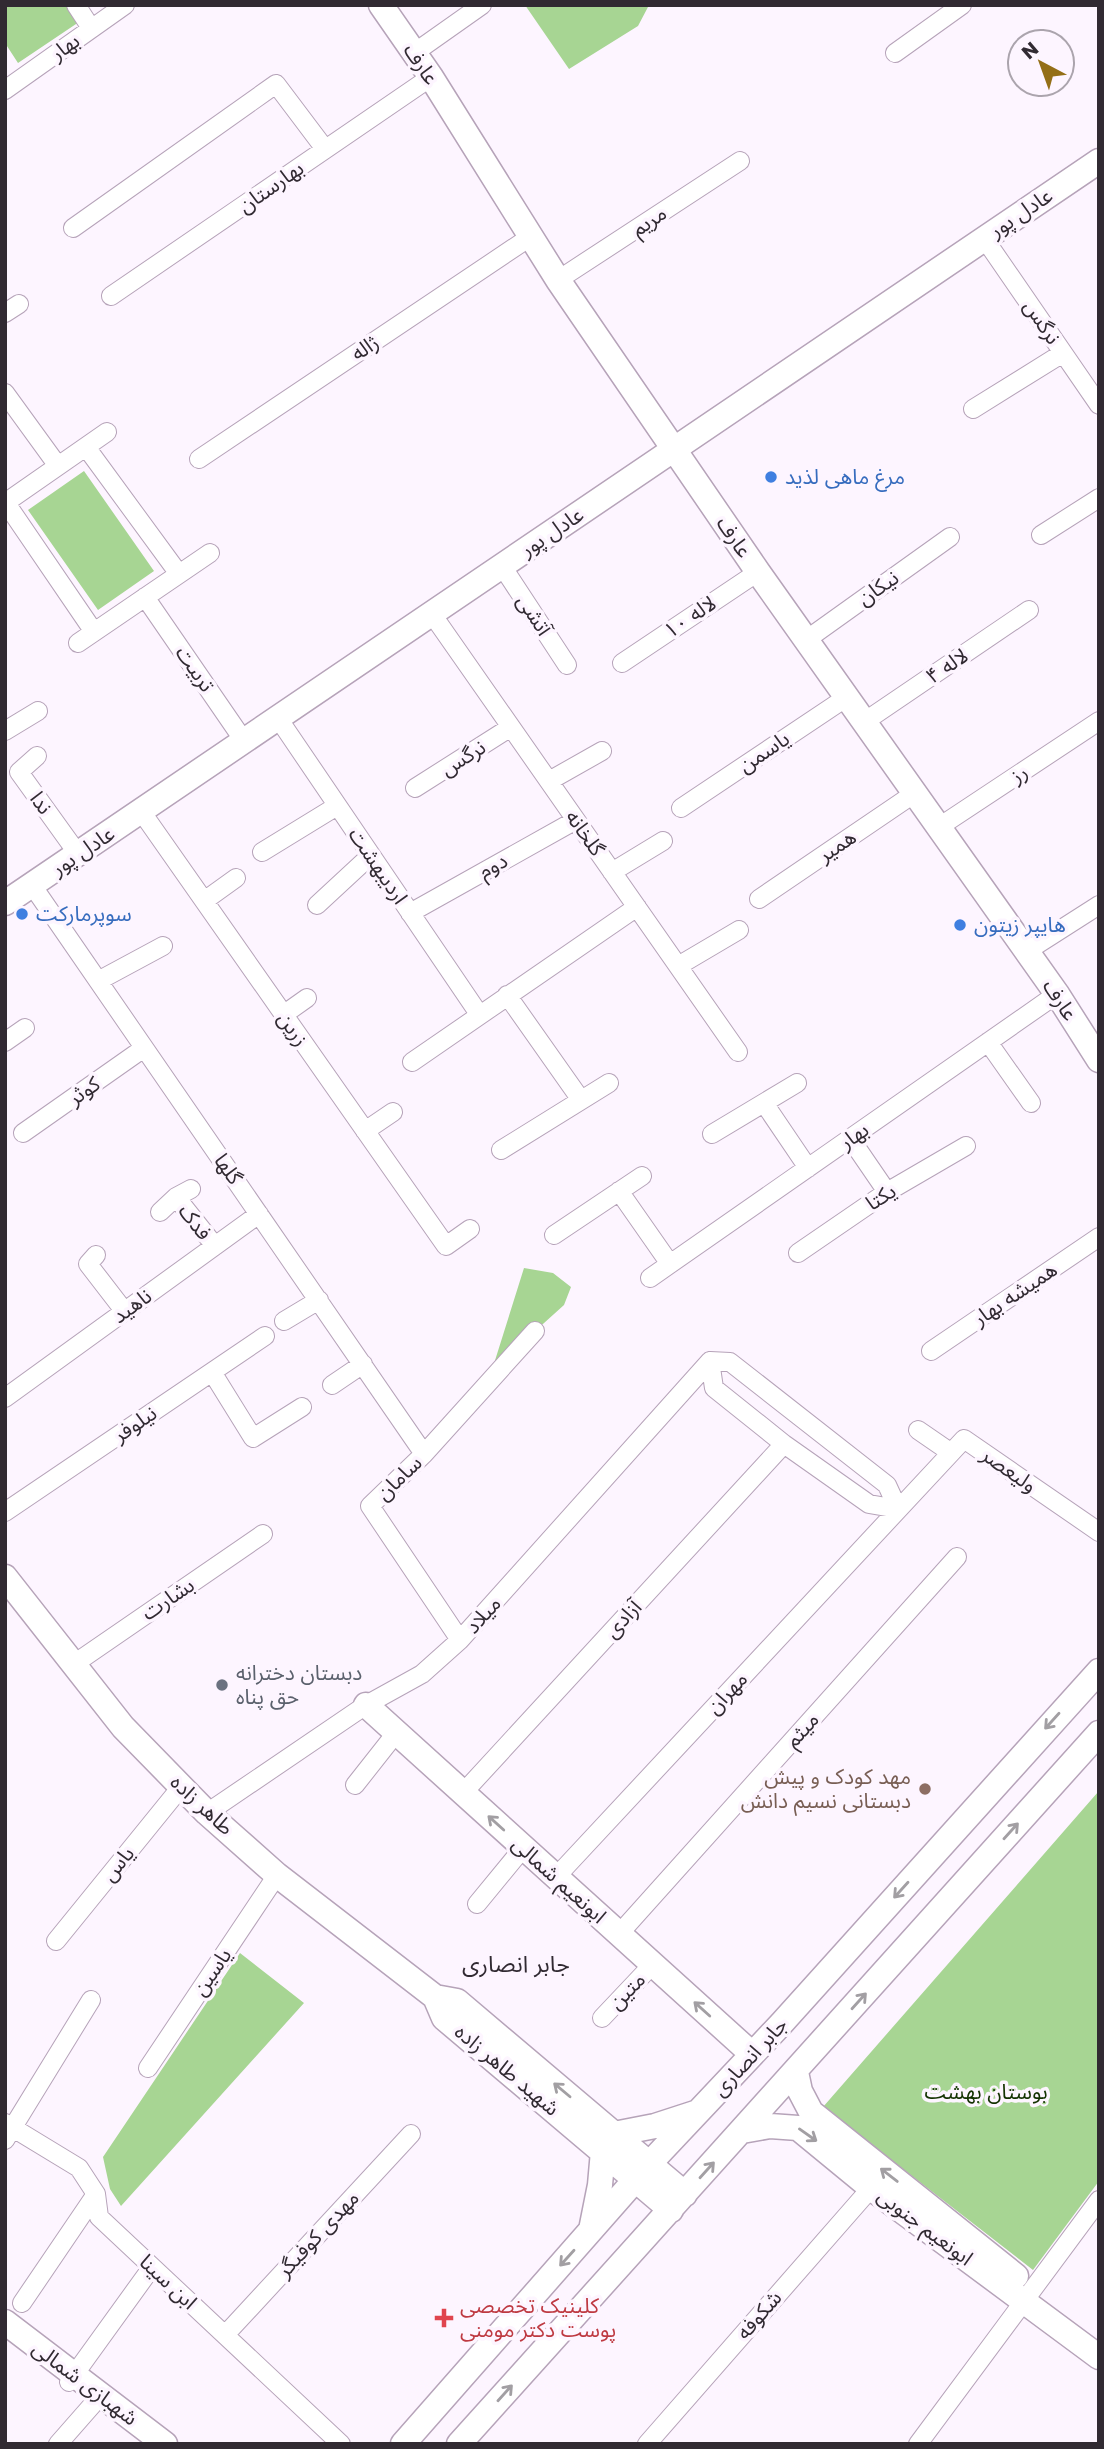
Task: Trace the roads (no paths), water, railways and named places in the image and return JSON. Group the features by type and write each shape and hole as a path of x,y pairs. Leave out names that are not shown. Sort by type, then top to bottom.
{"main road":[{"name":"عارف","path":"381,5 430,77 558,280 758,572 1057,994 1099,1060"},
{"name":"عادل پور","path":"5,903 1099,161"},
{"name":"طاهر زاده","path":"8,1590 74,1664 123,1727 207,1813 277,1875 435,1997"},
{"name":"جابر انصاری","path":"403,2444 643,2172 1099,1671"},
{"name":"ابونعیم شمالی","path":"366,1705 752,2054"},
{"name":"جابر انصاری","path":"460,2444 1099,1732"},
{"name":"شهید طاهر زاده","path":"435,1997 457,2001 678,2202"},
{"name":"ابونعیم جنوبی","path":"796,2072 800,2091 811,2112 1099,2357"},
{"path":"591,2231 609,2142 699,2112"},
{"name":"ابونعیم جنوبی","path":"742,2131 770,2126 798,2128 871,2188 1030,2296 1099,2336"},
{"name":"شهبازی شمالی","path":"5,2322 151,2444"},
{"name":"شهبازی شمالی","path":"5,2336 72,2378"},
{"name":"شهبازی شمالی","path":"99,2399 164,2444"}],"street":[{"path":"76,5 91,28"},
{"name":"بهار","path":"5,90 125,5"},
{"path":"414,54 482,5"},
{"path":"895,52 962,5"},
{"name":"بهارستان","path":"111,296 430,77"},
{"path":"73,228 276,84 325,149"},
{"name":"مریم","path":"558,280 740,161"},
{"name":"ژاله","path":"199,459 530,237"},
{"name":"نرگس","path":"984,238 1099,405"},
{"path":"973,409 1063,353"},
{"path":"5,393 58,466"},
{"path":"94,632 6,503 107,432"},
{"path":"86,447 179,574"},
{"path":"1041,535 1099,498"},
{"name":"نیکان","path":"806,640 950,537"},
{"path":"78,643 210,553"},
{"name":"آتشی","path":"502,566 567,665"},
{"name":"لاله ۱۰","path":"622,663 758,572"},
{"name":"تربیت","path":"145,597 244,741"},
{"name":"لاله ۴","path":"864,722 1029,610"},
{"name":"گلخانه","path":"432,614 738,1052"},
{"name":"یاسمن","path":"681,808 846,697"},
{"path":"5,731 38,710"},
{"name":"اردیبهشت","path":"278,718 479,1014"},
{"name":"رز","path":"939,827 1099,720"},
{"name":"نرگس","path":"415,788 511,727"},
{"path":"549,781 602,751"},
{"name":"ندا","path":"37,756 19,772 78,854"},
{"name":"همیر","path":"759,899 915,793"},
{"path":"262,852 337,806"},
{"name":"زرین","path":"141,811 446,1246 470,1229"},
{"name":"دوم","path":"410,913 576,820"},
{"path":"612,872 663,841"},
{"path":"317,905 371,855"},
{"path":"204,901 236,878"},
{"name":"گلها","path":"32,885 424,1454"},
{"path":"1027,951 1099,905"},
{"path":"412,1062 637,907"},
{"path":"678,965 738,930"},
{"path":"98,981 163,946"},
{"name":"بهار","path":"650,1278 1057,994"},
{"path":"506,995 580,1100"},
{"path":"284,1015 307,998"},
{"path":"5,1042 25,1028"},
{"path":"988,1042 1031,1103"},
{"name":"کوثر","path":"23,1133 144,1048"},
{"path":"501,1150 608,1083"},
{"path":"712,1134 797,1083"},
{"path":"764,1103 808,1168"},
{"path":"365,1131 393,1112"},
{"path":"850,1138 887,1192"},
{"name":"یکتا","path":"798,1254 887,1192 966,1146"},
{"path":"554,1235 642,1176"},
{"path":"620,1191 670,1264"},
{"name":"فدک","path":"160,1212 183,1193 215,1247"},
{"name":"ناهید","path":"5,1398 259,1214"},
{"name":"همیشه بهار","path":"931,1351 1099,1237"},
{"path":"96,1255 88,1264 125,1312"},
{"path":"284,1321 319,1300"},
{"name":"سامان","path":"460,1640 370,1506 424,1454 535,1331"},
{"name":"نیلوفر","path":"5,1512 265,1336"},
{"path":"710,1361 730,1362 887,1485 898,1509 869,1504 777,1439 714,1388 710,1361"},
{"name":"میلاد","path":"207,1813 366,1705 422,1674 460,1640 710,1361"},
{"path":"332,1385 363,1364"},
{"path":"212,1372 253,1438 302,1407"},
{"name":"آزادی","path":"463,1793 777,1439 790,1409"},
{"path":"918,1430 950,1452"},
{"name":"ولیعصر","path":"898,1509 964,1439 1099,1532"},
{"path":"831,1477 847,1454"},
{"name":"مهران","path":"556,1877 898,1509"},
{"name":"بشارت","path":"74,1664 263,1534"},
{"name":"میثم","path":"619,1934 957,1557"},
{"path":"355,1785 396,1733"},
{"name":"یاس","path":"56,1941 181,1787"},
{"path":"477,1904 523,1848"},
{"name":"یاسین","path":"148,2068 277,1875"},
{"name":"متین","path":"601,2018 653,1964"},
{"path":"8,2131 91,2000"},
{"name":"ابن سینا","path":"8,2131 79,2168 96,2194 99,2217 341,2444"},
{"name":"مهدی کوفیگر","path":"225,2335 411,2134"},
{"name":"شکوفه","path":"647,2444 871,2188"},
{"path":"22,2303 96,2194"},
{"path":"918,2444 1099,2200"},
{"path":"72,2378 152,2267"},
{"path":"58,2444 99,2399"}],"place":[{"name":"مرغ ماهی لذید","path":"771,477"},
{"name":"سوپرمارکت","path":"22,914"},
{"name":"هایپر زیتون","path":"960,925"},
{"name":"دبستان دخترانه حق پناه","path":"222,1685"},
{"name":"مهد کودک و پیش دبستانی نسیم دانش","path":"925,1789"},
{"name":"کلینیک تخصصی پوست دکتر مومنی","path":"444,2318"}],"district":[{"name":"جابر انصاری","path":"516,1964"}],"park label":[{"name":"بوستان بهشت","path":"986,2092"}]}
